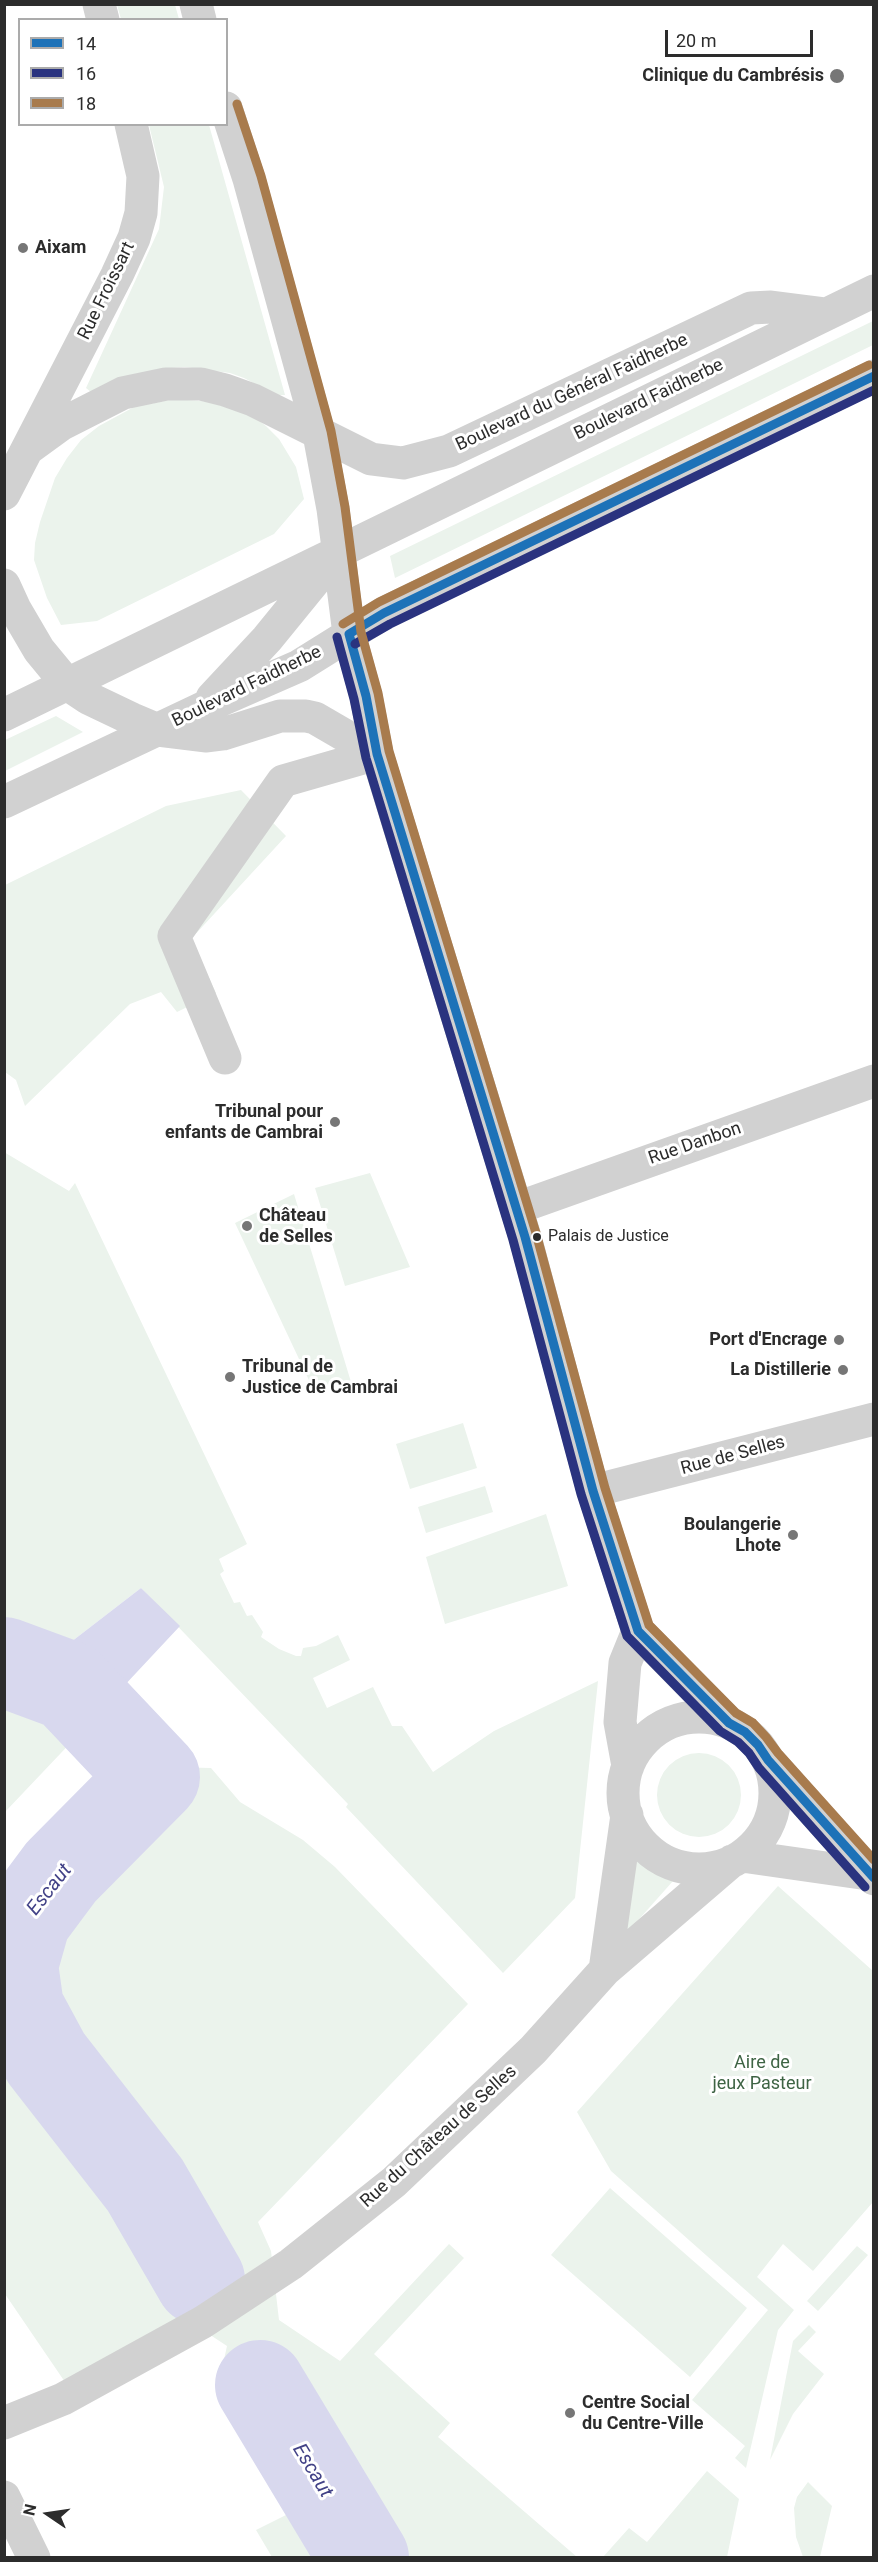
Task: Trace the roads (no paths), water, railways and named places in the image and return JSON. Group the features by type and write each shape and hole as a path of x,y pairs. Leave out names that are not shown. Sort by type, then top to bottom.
{"street":[{"path":"228,114 249,178 319,434 333,509 349,634 366,696 377,754 517,1208 592,1491 638,1631 729,1723"},
{"name":"Rue Froissart","path":"4,494 117,275 134,237 141,213 143,176 130,126"},
{"name":"Boulevard Faidherbe","path":"4,714 873,291"},
{"name":"Boulevard du Général Faidherbe","path":"319,434 371,459 403,463 423,459 449,452 751,308 771,307 826,314"},
{"name":"Boulevard Faidherbe","path":"4,802 202,708 299,666 395,608 873,376"},
{"name":"Rue Froissart","path":"29,448 62,424 106,400 142,387 166,384 201,384 225,390 253,400 319,434"},
{"path":"202,708 267,639 338,552"},
{"path":"4,585 39,650 67,684 88,698 158,730 207,736 223,734 269,718 295,714 315,718 377,754"},
{"path":"225,1058 174,936 283,782 377,754"},
{"name":"Rue Danbon","path":"517,1208 873,1081"},
{"name":"Rue de Selles","path":"592,1491 873,1419"},
{"path":"605,1970 627,1815 624,1790 628,1766 620,1722 625,1663 638,1631"},
{"path":"628,1766 640,1745 658,1728 681,1719 706,1717 729,1723 745,1732 758,1745 768,1760 871,1877"},
{"path":"627,1815 638,1838 657,1856 681,1867 707,1869 737,1859 758,1841 769,1823 775,1802 774,1781 768,1760"},
{"path":"737,1859 871,1877"},
{"name":"Rue du Château de Selles","path":"4,2423 63,2399 204,2322 291,2264 394,2182 533,2050 605,1970 737,1859"},
{"path":"4,2497 34,2558"}],"water":[{"path":"141,1588 180,1626 79,1734 5,1706 5,1631 58,1652"}],"waterway":[{"name":"Escaut","path":"4,1662 69,1686 155,1777 61,1872 26,1919 13,1965 19,2008 46,2058 145,2185 200,2280"},
{"name":"Escaut","path":"260,2385 364,2558"}],"place":[{"name":"Clinique du Cambrésis","path":"837,76"},
{"name":"Aixam","path":"23,248"},
{"name":"Tribunal pour enfants de Cambrai","path":"335,1122"},
{"name":"Château de Selles","path":"247,1226"},
{"name":"Palais de Justice","path":"537,1237"},
{"name":"Port d'Encrage","path":"839,1340"},
{"name":"La Distillerie","path":"843,1370"},
{"name":"Tribunal de Justice de Cambrai","path":"230,1377"},
{"name":"Boulangerie Lhote","path":"793,1535"},
{"name":"Centre Social du Centre-Ville","path":"570,2413"}],"park label":[{"name":"Aire de jeux Pasteur","path":"762,2073"}]}
